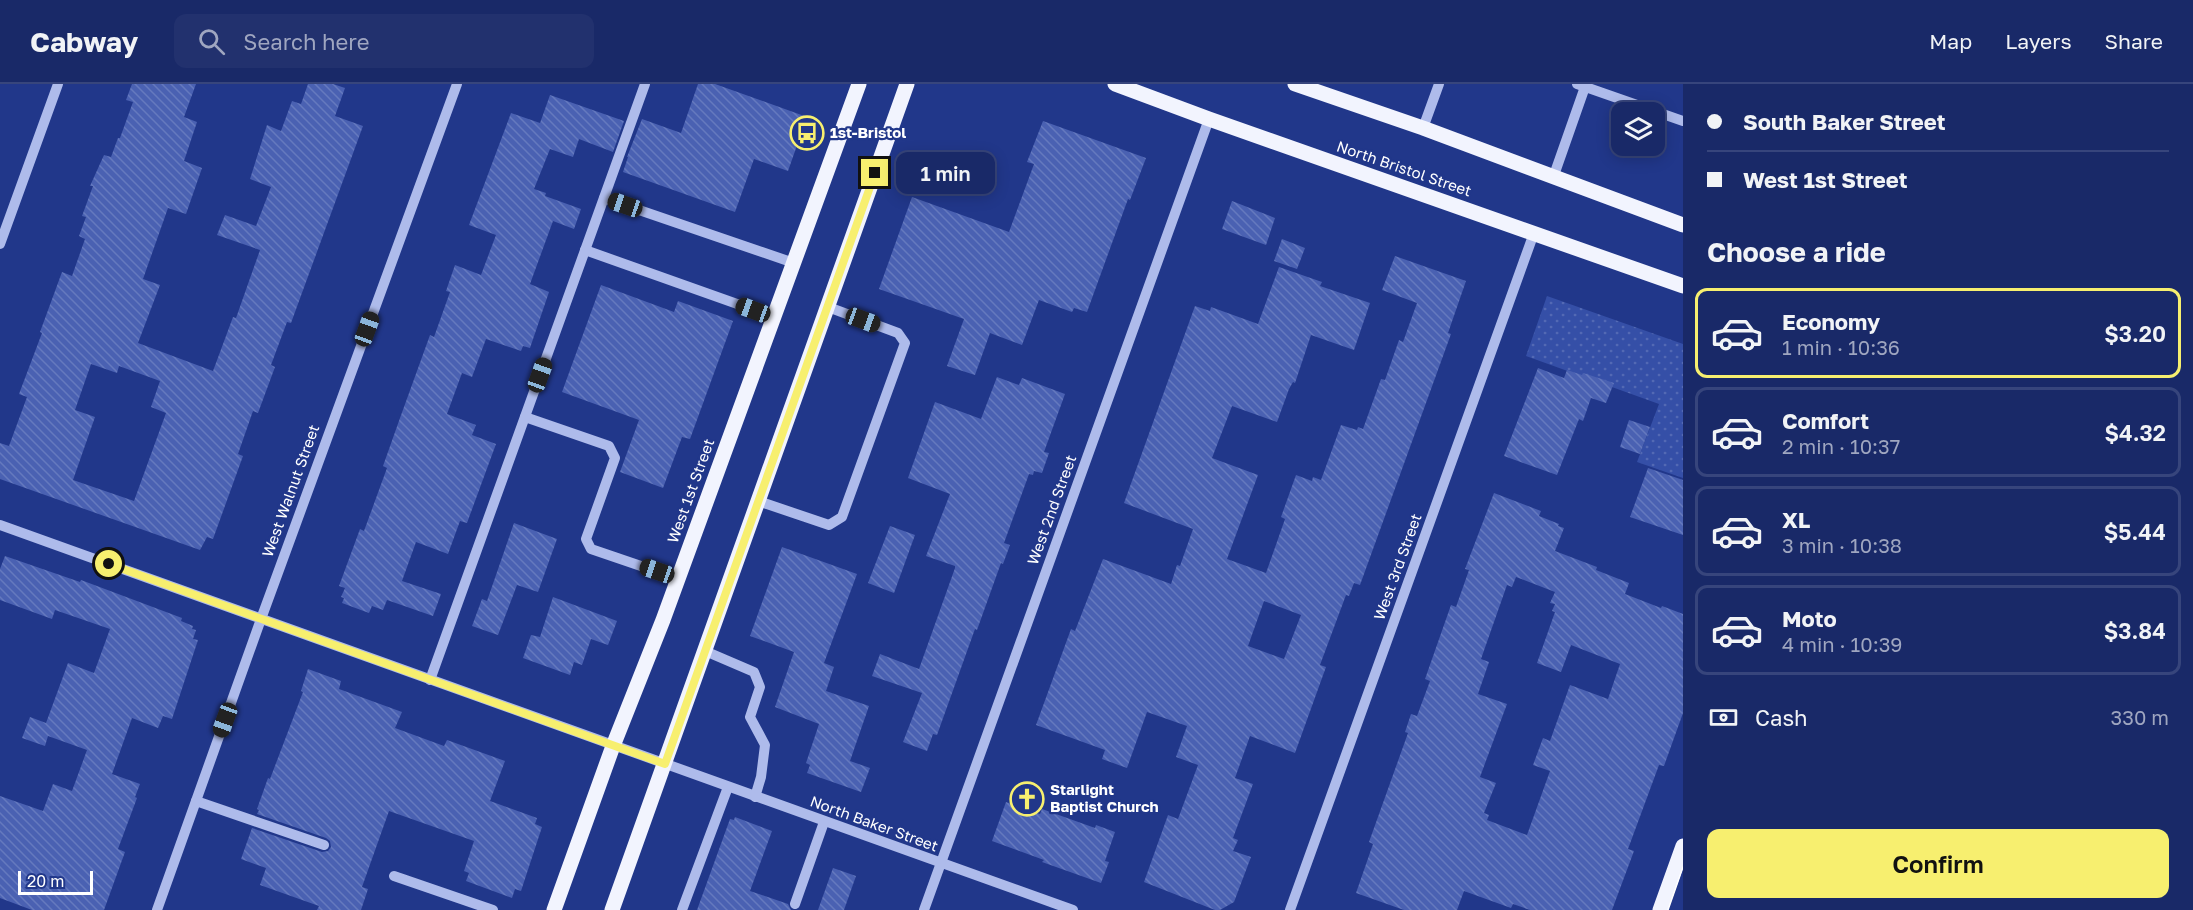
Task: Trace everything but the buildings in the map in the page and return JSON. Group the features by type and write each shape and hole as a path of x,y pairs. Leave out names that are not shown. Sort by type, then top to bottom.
{"main road":[{"name":"West 1st Street","path":"554,910 859,84"},
{"path":"612,910 907,84"},
{"name":"North Bristol Street","path":"1115,84 1683,286"},
{"path":"1295,84 1423,128 1683,225"},
{"path":"1660,910 1683,846"}],"street":[{"path":"0,244 58,84"},
{"name":"West Walnut Street","path":"157,910 457,84"},
{"path":"430,680 645,84"},
{"path":"1423,128 1438,84"},
{"path":"1553,178 1583,85 1683,121"},
{"name":"West 2nd Street","path":"924,910 1209,119"},
{"path":"604,198 794,262"},
{"name":"West 3rd Street","path":"1290,910 1534,233"},
{"path":"585,250 774,317"},
{"path":"758,501 829,525 842,517 905,343 898,333 828,307"},
{"path":"525,417 609,446 615,458 586,539 591,549 678,579"},
{"name":"North Baker Street","path":"0,525 1073,910"},
{"path":"705,651 753,672 760,687 750,717 765,745 761,777 755,797"},
{"path":"682,910 728,787"},
{"path":"196,801 324,845"},
{"path":"795,904 824,822"},
{"path":"394,876 493,910"}],"shaded area":[{"path":"1547,296 1683,344 1683,478 1637,462 1659,404 1526,356"}],"tram line":[{"path":"1668,910 1683,867"}],"place":[{"name":"1st-Bristol","path":"807,133"},
{"name":"Starlight Baptist Church","path":"1027,799"}],"route":[{"path":"109,564 665,764 875,173"}]}
